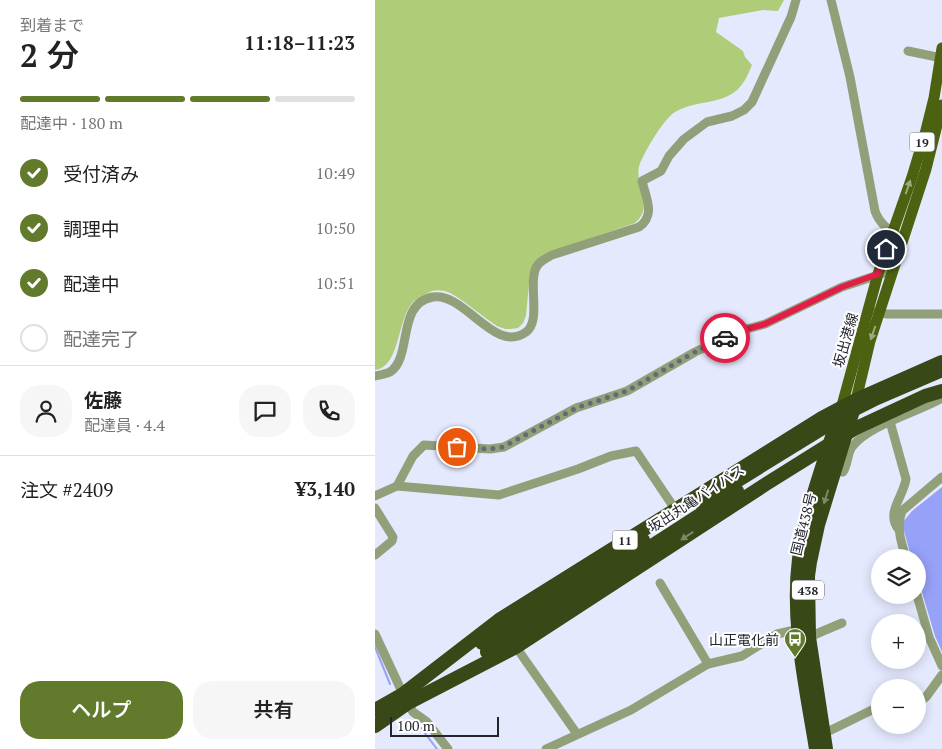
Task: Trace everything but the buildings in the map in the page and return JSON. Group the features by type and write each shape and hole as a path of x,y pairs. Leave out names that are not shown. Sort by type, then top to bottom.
{"highway":[{"path":"856,400 885,387 942,371"},
{"name":"坂出丸亀バイパス","path":"405,699 703,507 836,429 942,371"},
{"path":"846,434 889,418 925,396 942,391"},
{"name":"11","path":"405,699 499,620 822,418 856,400"},
{"name":"国道438号","path":"804,633 797,606 802,539 824,475 846,434 856,400"},
{"name":"国道438号","path":"826,749 818,740 801,657 808,618 809,562 818,525 828,445 841,409"},
{"name":"11","path":"405,699 516,647 846,434"},
{"path":"805,461 812,463 824,475"},
{"path":"375,711 405,699"},
{"path":"375,725 405,699"}],"main road":[{"name":"坂出港線","path":"856,400 870,342 878,274 925,134 942,54"},
{"name":"坂出港線","path":"841,409 874,312 893,270 933,145 942,104"},
{"path":"862,376 865,383 869,386 885,387"}],"street":[{"path":"375,376 389,373 395,367 411,315 416,307 430,297 450,298 499,334 510,337 525,333 531,328 534,274 537,266 552,255 639,227 645,223 649,217 649,210 642,181 661,172 672,151 684,139 707,122 732,116 744,110 752,102 788,24 796,0"},
{"path":"831,0 850,77 875,211 879,220 892,233 903,237"},
{"path":"908,51 942,54"},
{"path":"397,486 413,456 424,445 490,449 503,447 576,408 627,391 695,352 739,331 765,324 842,287 893,270"},
{"path":"874,312 942,314"},
{"path":"824,475 843,472 850,450 859,440 889,418 942,398"},
{"path":"889,418 906,479 905,490 893,513 895,524 899,530"},
{"path":"375,496 397,486 499,496 611,456 636,451 675,509"},
{"path":"904,549 899,530 899,516 902,511 942,476"},
{"path":"375,508 393,537 392,541 375,555"},
{"path":"660,583 708,664"},
{"path":"920,604 929,637 942,666"},
{"path":"546,749 631,710 708,664 741,656 777,634 804,633 843,623"},
{"path":"375,634 413,712 427,722 448,749"},
{"path":"516,647 577,734"},
{"path":"926,697 942,675"},
{"path":"818,740 871,711"}],"green space":[{"path":"375,0 784,0 778,11 763,10 719,18 716,32 743,51 745,57 752,65 743,83 732,93 717,100 683,108 671,115 661,127 648,147 639,168 644,209 635,223 550,252 530,273 526,316 518,328 505,329 497,326 462,300 447,292 436,290 422,296 412,303 407,311 394,352 389,361 383,367 375,370"}],"water":[{"path":"942,487 942,652 925,604 926,549 909,549 902,523 912,511"}],"waterway":[{"path":"375,647 390,684"},
{"path":"418,724 437,749"}],"way so far":[{"path":"457,447 490,449 503,447 576,408 627,391 695,352 725,338"}],"place":[{"name":"山正電化前","path":"795,658"}],"route":[{"path":"725,338 739,331 765,324 842,287 878,274 886,249"}]}
